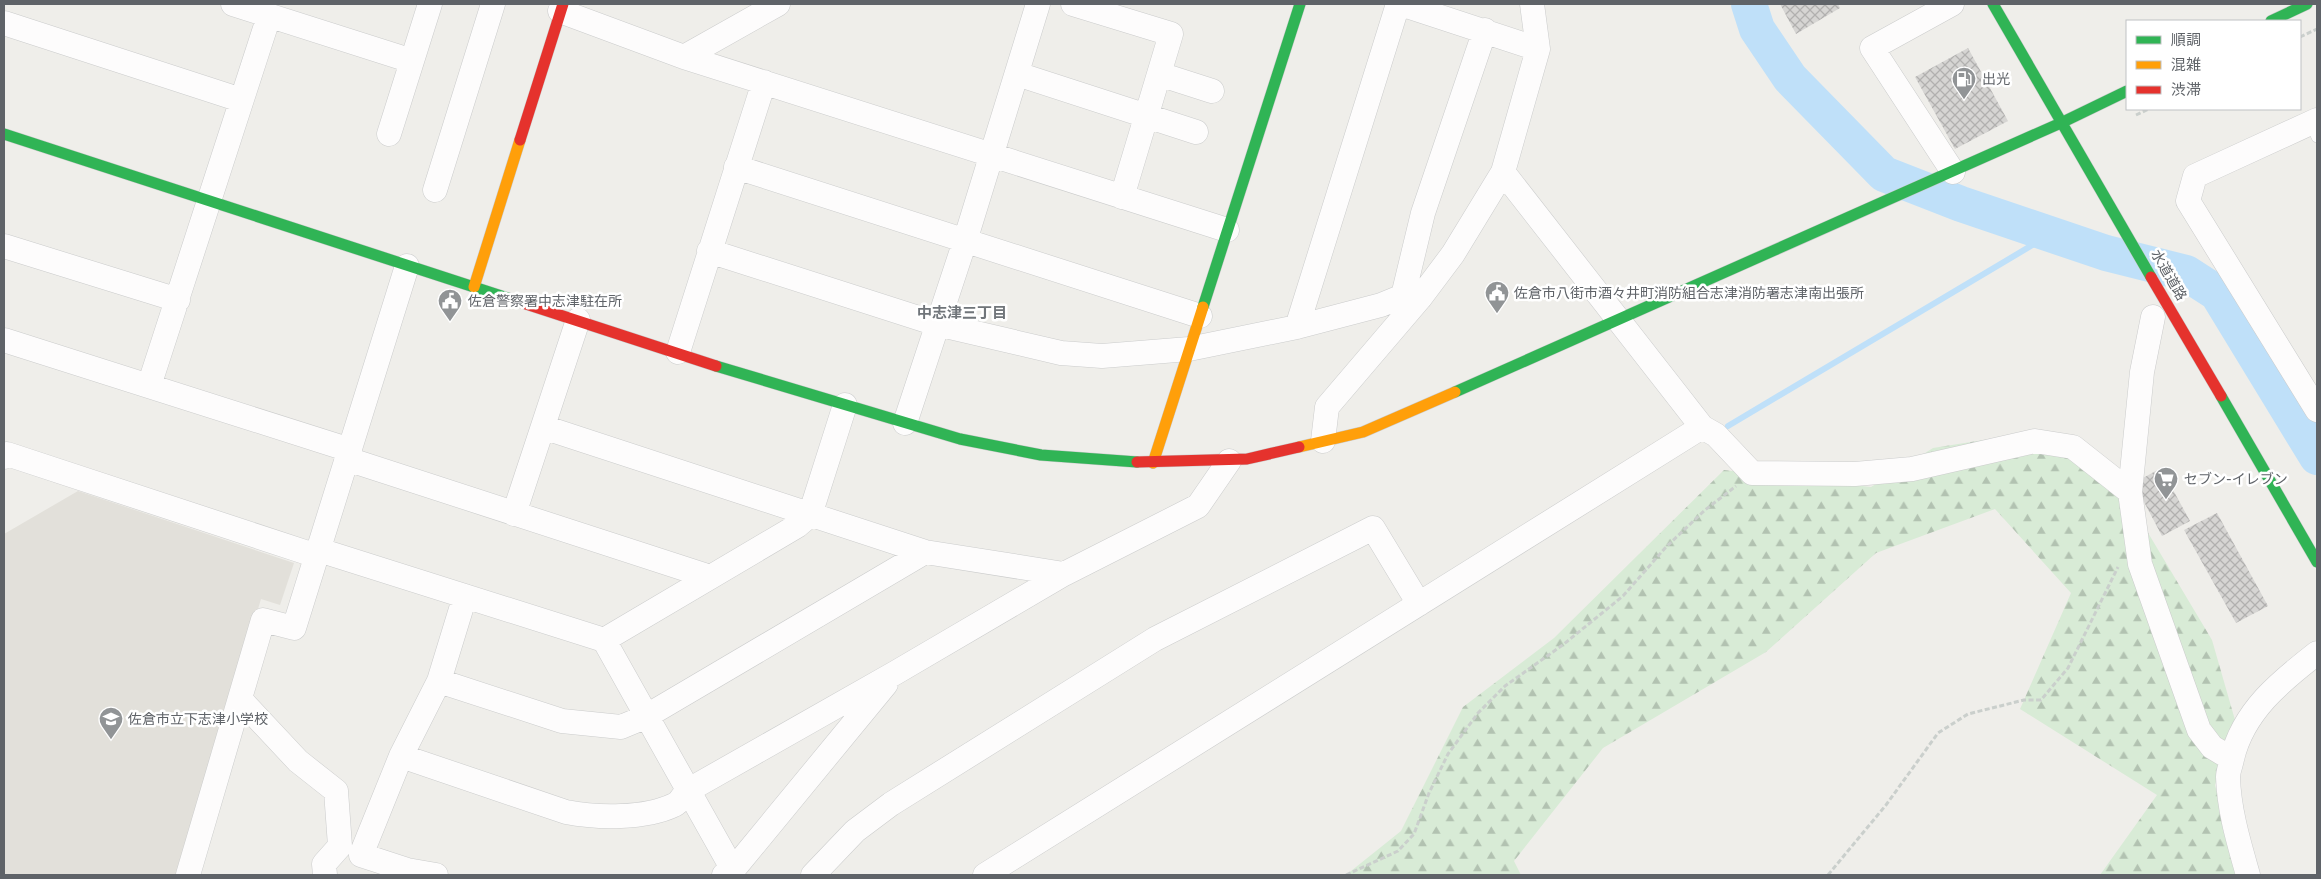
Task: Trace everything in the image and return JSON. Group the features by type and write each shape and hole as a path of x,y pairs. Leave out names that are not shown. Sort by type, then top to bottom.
{"street":[{"path":"232,4 412,61"},
{"path":"389,134 430,4"},
{"path":"435,190 493,4"},
{"path":"684,57 778,4"},
{"path":"905,423 965,241 1038,4"},
{"path":"1073,4 1171,34 1122,197"},
{"path":"1153,462 1300,4"},
{"path":"1297,327 1400,4 1485,30 1538,49"},
{"path":"1323,441 1327,406 1411,297 1453,254 1503,172 1538,49 1532,4"},
{"path":"1952,4 1872,48 1952,172"},
{"name":"水道道路","path":"1994,4 2317,562"},
{"path":"2273,20 2307,4"},
{"path":"474,287 562,7 684,57 1227,230"},
{"path":"149,386 269,16"},
{"path":"4,23 241,100"},
{"path":"1411,297 1423,213 1485,30"},
{"path":"1016,74 1146,118 1196,132"},
{"path":"1159,74 1212,91"},
{"path":"678,352 764,82"},
{"path":"4,134 210,199 407,266 960,439 1041,455 1153,462 1228,461 1247,459 1363,432 1952,172 2126,91"},
{"path":"2315,127 2194,176 2188,201 2317,410"},
{"path":"736,167 1200,316"},
{"path":"1503,172 1702,427 1716,435 1752,473 1855,474 1912,469 2035,441 2073,447 2130,492"},
{"path":"4,246 178,300"},
{"path":"709,251 937,324 1061,353 1102,356 1189,350 1297,327 1411,297"},
{"path":"188,875 263,620 294,628 407,266"},
{"path":"2153,317 2142,372 2130,492 2140,564 2198,730 2212,747 2232,758"},
{"path":"514,514 578,320"},
{"path":"4,340 149,386 348,454 514,514 710,577"},
{"path":"604,640 798,526 810,515 845,404"},
{"path":"543,427 925,552 1064,574"},
{"path":"986,875 1702,427"},
{"path":"5,455 604,640 729,872 895,673"},
{"path":"401,756 566,812 581,815 620,815 676,805 687,791 1064,574 1198,506 1228,461"},
{"path":"812,875 855,830 890,804 1147,644 1373,528 1419,604"},
{"path":"438,681 562,721 621,727 645,717 925,552"},
{"path":"325,875 324,864 350,851 401,756 438,681 466,596"},
{"path":"2248,875 2232,815 2228,776 2236,744 2256,708 2280,682 2317,653"},
{"path":"240,699 298,761 336,790 350,851"},
{"path":"350,851 406,872 436,875"}],"path":[{"path":"2301,37 2317,29"},
{"path":"1346,875 1398,851 1414,834 1429,793 1448,754 1478,713 1505,686 1564,644 1623,596 1666,547 1705,510 1752,473"},
{"path":"1828,875 1886,805 1938,734 1968,714 2024,700 2041,700 2068,668 2119,566"}],"shaded area":[{"name":"佐倉市立下志津小学校","path":"78,491 294,563 280,605 261,599 178,875 4,875 4,534"}],"green space":[{"path":"2034,432 2101,454 2212,640 2235,720 2215,785 2239,875 2100,875 2157,795 2020,709 2071,593 1995,509 1876,553 1766,652 1603,748 1514,861 1521,875 1346,875 1401,831 1463,707 1554,638 1724,470 1871,487 1933,448"}],"building":[{"path":"1780,4 1838,4 1840,8 1796,34"},
{"path":"1968,48 2008,121 1955,149 1915,77"},
{"path":"2161,468 2190,521 2162,536 2134,483"},
{"path":"2217,513 2268,606 2236,623 2184,530"}],"waterway":[{"path":"1749,4 1757,29 1790,78 1884,174 1961,204 2106,253 2186,273 2217,293 2317,457"},
{"path":"1728,426 2051,234"}],"traffic: fast":[{"path":"1203,307 1300,4"},
{"path":"1993,4 2151,277"},
{"path":"2273,20 2307,4"},
{"path":"1455,392 2063,122 2126,91"},
{"path":"4,134 523,303"},
{"path":"716,366 960,439 1041,455 1137,462"},
{"path":"2221,396 2317,562"}],"traffic: slow":[{"path":"474,287 520,140"},
{"path":"1153,463 1203,307"},
{"path":"1299,447 1363,432 1455,392"}],"traffic: jam":[{"path":"520,140 563,4"},
{"path":"2151,277 2221,396"},
{"path":"523,303 716,366"},
{"path":"1137,462 1247,459 1299,447"}],"place":[{"name":"出光","path":"1964,100"},
{"name":"佐倉市八街市酒々井町消防組合志津消防署志津南出張所","path":"1497,314"},
{"name":"佐倉警察署中志津駐在所","path":"450,322"},
{"name":"セブン-イレブン","path":"2166,500"},
{"name":"佐倉市立下志津小学校","path":"111,740"}],"district":[{"name":"中志津三丁目","path":"962,313"}]}
